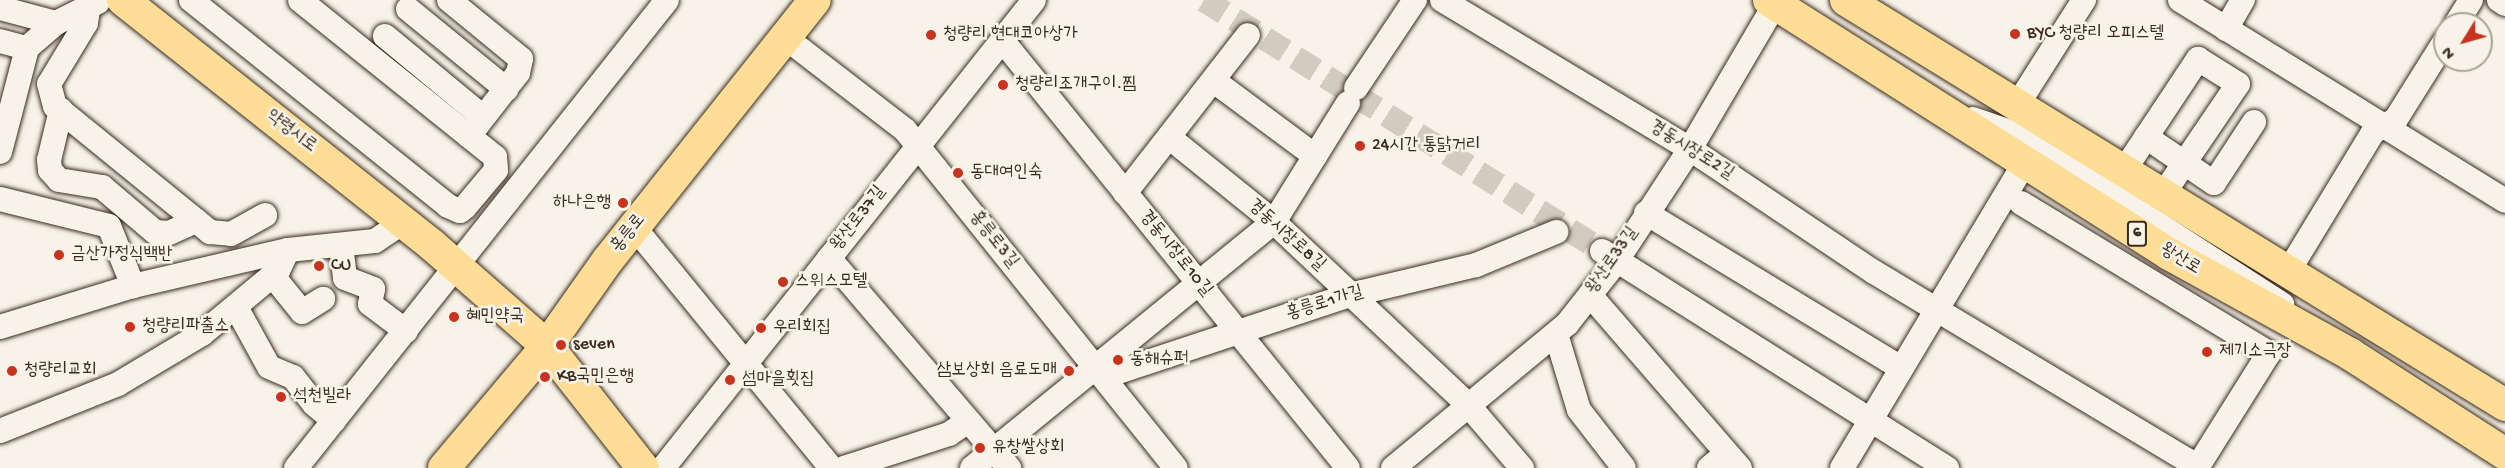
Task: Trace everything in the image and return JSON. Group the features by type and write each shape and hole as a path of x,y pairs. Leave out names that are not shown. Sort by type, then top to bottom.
{"main road":[{"name":"약령시로","path":"123,0 403,222 547,346 643,468"},
{"name":"홍릉로","path":"444,468 547,346 634,227 815,0"},
{"path":"1846,0 2016,107 2505,405"},
{"name":"왕산로","path":"1774,1 2169,254 2350,354 2505,454"}],"street":[{"path":"191,0 454,210 465,207 498,166 495,157 476,127 385,36"},
{"path":"300,0 351,41 476,127"},
{"path":"449,0 521,59 522,67 476,127"},
{"path":"296,468 666,0"},
{"name":"왕산로37길","path":"663,468 917,144 1034,0"},
{"path":"972,468 1002,459 1094,369 1274,222 1352,95 1415,0"},
{"name":"경동시장로2길","path":"1442,0 1690,149 1935,310 2187,460 2191,468"},
{"path":"2016,107 2084,0"},
{"path":"2180,0 2505,201"},
{"path":"2226,28 2243,0"},
{"path":"2499,0 2505,4"},
{"name":"왕산로33길","path":"1393,468 1556,334 1590,295 1609,256 1646,213 1690,149 1774,1"},
{"path":"351,41 385,36 411,4 506,89"},
{"path":"0,152 7,94 27,48 56,22 94,5"},
{"path":"94,5 86,23 49,84 52,102 210,232 224,236 265,215"},
{"path":"0,8 56,22"},
{"path":"1125,193 1248,35"},
{"name":"홍릉로3길","path":"786,38 905,130 1094,369 1176,468"},
{"name":"경동시장로10길","path":"1002,40 1348,468"},
{"path":"0,41 27,48"},
{"path":"2122,172 2198,59 2238,84 2162,196"},
{"path":"2288,272 2373,132 2396,119 2433,60"},
{"path":"1214,81 1315,156"},
{"path":"1940,108 2022,136 2251,280 2350,354"},
{"path":"61,111 48,160 58,180 102,188 155,232 169,233 196,221"},
{"path":"2146,137 2214,183 2254,122"},
{"name":"경동시장로8길","path":"1170,138 1274,222 1469,406 1521,468"},
{"path":"1842,468 2025,162"},
{"path":"0,200 109,226 133,286"},
{"path":"2021,203 2269,353 2197,468"},
{"path":"1646,213 1901,368"},
{"path":"7,322 133,286 288,250 375,241 403,222"},
{"path":"634,227 831,468"},
{"name":"홍릉로1가길","path":"1094,369 1112,374 1350,295 1476,265 1556,232"},
{"path":"341,245 345,278 373,289 370,304 406,331"},
{"path":"0,431 118,384 202,334 273,276 282,267 288,250"},
{"path":"1609,256 1947,468"},
{"path":"829,258 1002,459"},
{"path":"273,276 302,312 322,299"},
{"path":"1590,295 1725,463"},
{"path":"236,307 269,367 291,376 314,404 334,421"},
{"path":"1556,334 1580,410 1624,468"},
{"path":"844,468 949,434 968,421"}],"tunnel":[{"path":"1204,0 1602,251"}],"place":[{"name":"BYC 청량리 오피스텔","path":"2015,34"},
{"name":"청량리 현대코아상가","path":"931,35"},
{"name":"청량리조개구이.찜","path":"1003,85"},
{"name":"24시간 통닭거리","path":"1360,146"},
{"name":"동대여인숙","path":"958,173"},
{"name":"하나은행","path":"623,203"},
{"name":"금산가정식백반","path":"59,255"},
{"name":"CU","path":"319,266"},
{"name":"스위스모텔","path":"783,282"},
{"name":"혜민약국","path":"454,317"},
{"name":"청량리파출소","path":"130,327"},
{"name":"우리회집","path":"761,328"},
{"name":"seven","path":"561,345"},
{"name":"제기소극장","path":"2207,352"},
{"name":"동해슈퍼","path":"1118,360"},
{"name":"청량리교회","path":"12,371"},
{"name":"삼보상회 음료도매","path":"1069,371"},
{"name":"KB국민은행","path":"545,377"},
{"name":"섬마을횟집","path":"730,380"},
{"name":"석천빌라","path":"281,397"},
{"name":"유창쌀상회","path":"980,448"}]}
